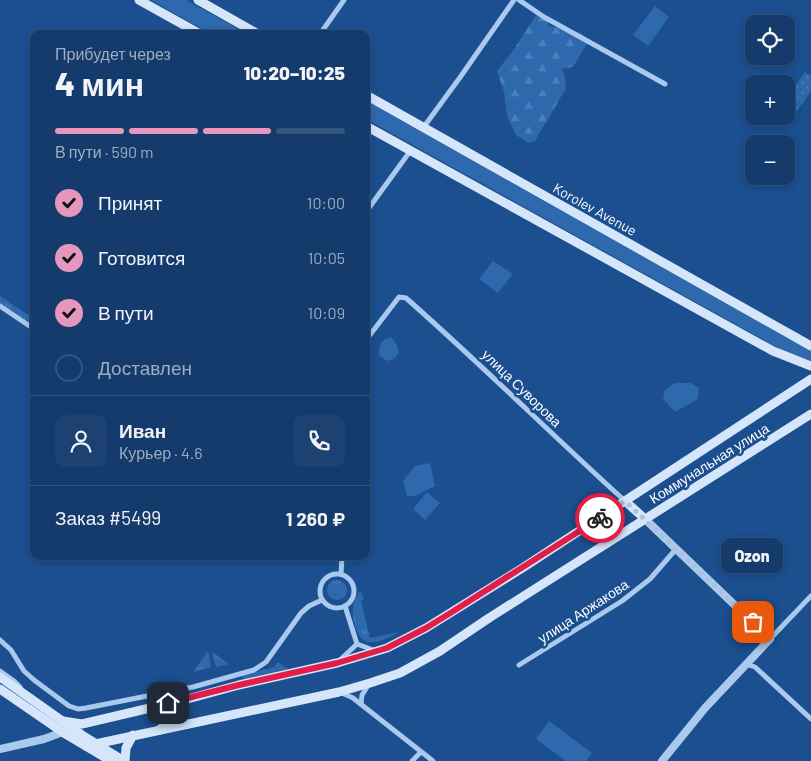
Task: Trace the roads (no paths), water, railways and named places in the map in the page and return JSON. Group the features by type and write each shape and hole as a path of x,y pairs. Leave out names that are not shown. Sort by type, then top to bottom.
{"main road":[{"path":"139,0 193,30"},
{"path":"198,0 251,30"},
{"name":"Korolev Avenue","path":"370,97 811,346"},
{"path":"370,128 773,351 811,366"},
{"name":"Коммунальная улица","path":"82,724 337,663 387,648 452,612 811,379"},
{"name":"Коммунальная улица","path":"91,744 339,692 370,684 400,673 440,651 811,414"},
{"path":"625,501 645,519"},
{"path":"0,678 82,734 111,761"},
{"path":"0,689 62,732 124,761 126,748 133,735"},
{"path":"184,700 176,707 174,713 175,717 187,724"},
{"path":"153,707 160,708 168,715 166,725 158,730"},
{"path":"63,721 82,724 82,734"}],"street":[{"path":"323,30 344,0"},
{"path":"423,128 514,0"},
{"path":"519,0 544,17 665,84"},
{"path":"370,207 411,150"},
{"name":"улица Суворова","path":"370,335 399,297 406,298 625,501"},
{"path":"0,306 30,326"},
{"path":"645,519 770,639"},
{"name":"улица Аржакова","path":"520,665 622,601 650,579 676,549"},
{"path":"341,574 342,560"},
{"path":"341,574 351,582 354,595 345,606 339,608 330,607 322,600 320,595 322,582 328,576 341,574"},
{"path":"662,761 696,718 811,596"},
{"path":"0,640 12,650 24,671 38,684 69,706 78,709 193,687 254,670 266,662 301,614 309,606 322,600"},
{"path":"345,606 357,644"},
{"path":"357,644 376,651"},
{"path":"337,663 357,644"},
{"path":"746,664 755,667 811,719"},
{"path":"0,671 14,680 26,696"},
{"path":"361,704 362,695 370,684"},
{"path":"339,692 346,694 361,704 432,761"},
{"path":"0,749 44,739 62,732"},
{"path":"412,761 421,752"}],"place":[{"name":"Ozon","path":"753,622"}]}
